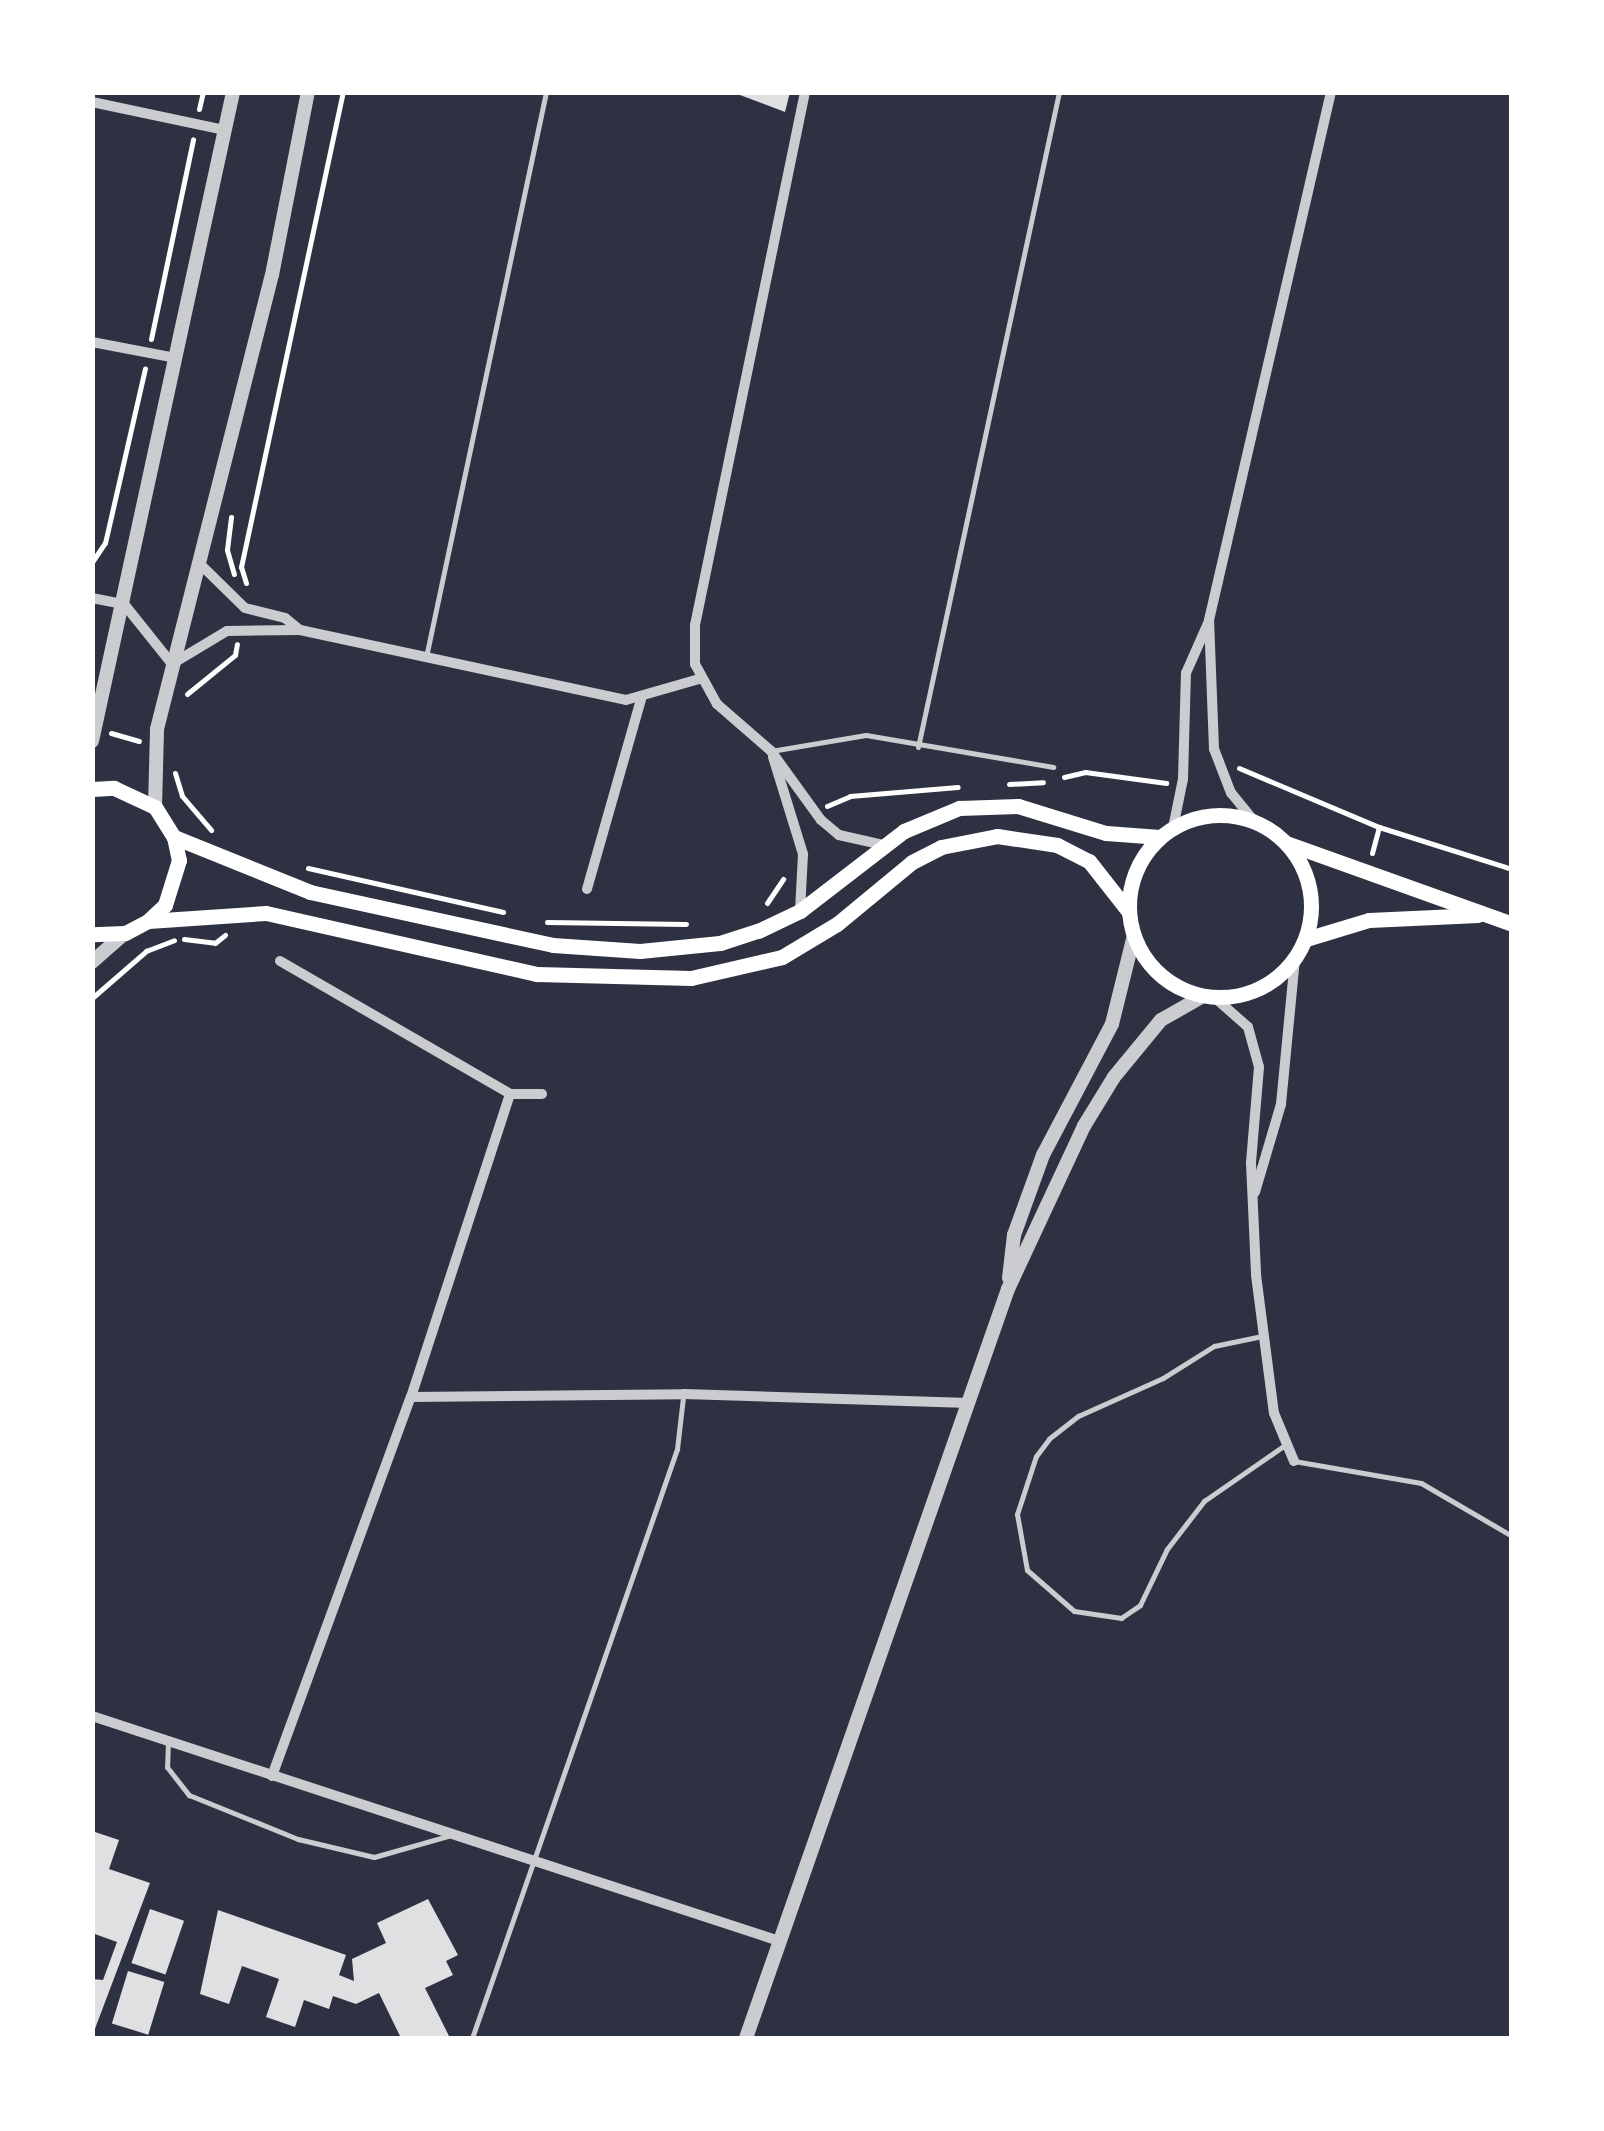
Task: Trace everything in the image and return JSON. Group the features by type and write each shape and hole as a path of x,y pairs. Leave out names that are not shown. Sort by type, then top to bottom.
{"main road":[{"path":"92,789 114,788 155,807 174,837 175,884 148,922"},
{"path":"174,837 274,882 554,945 640,951 720,943 800,911 883,845 928,819 989,804 1052,812 1106,833 1166,832 1213,816 1254,821 1286,842 1512,924"},
{"path":"1129,912 1142,858 1166,832"},
{"path":"92,934 125,933 148,922 266,914 537,974 691,978 782,957 837,924 912,862 941,847 996,836 1058,845 1089,861 1129,912 1134,934 1160,974 1209,996 1246,994 1274,980 1295,958 1306,938 1310,888 1286,842"},
{"path":"1306,938 1369,920 1484,915"}],"street":[{"path":"95,735 234,92"},
{"path":"155,807 154,745 272,275 308,92"},
{"path":"805,92 695,624 699,680 771,751 815,813 839,835 883,845"},
{"path":"1254,821 1220,770 1209,719 1210,620 1331,92"},
{"path":"92,102 226,130"},
{"path":"92,342 176,358"},
{"path":"198,564 244,608 285,618 300,630"},
{"path":"92,598 124,604 172,664"},
{"path":"1166,832 1182,779 1181,704 1193,650 1210,620"},
{"path":"172,664 226,631 300,630 641,700 699,680"},
{"path":"587,889 641,700"},
{"path":"771,751 804,854 800,911"},
{"path":"92,962 125,933"},
{"path":"1008,1289 1014,1235 1056,1123 1112,1024 1134,934"},
{"path":"1253,1197 1282,1104 1295,958"},
{"path":"280,961 510,1094 542,1094"},
{"path":"746,2038 1008,1289 1114,1076 1161,1020 1209,996 1242,1019 1256,1045 1253,1197 1262,1336 1285,1445 1294,1461"},
{"path":"272,1776 411,1397 510,1094"},
{"path":"411,1397 684,1394 969,1402"},
{"path":"92,1716 780,1941"}],"lane":[{"path":"426,658 546,92"},
{"path":"918,748 1058,92"},
{"path":"771,751 830,736 866,735 918,748 1053,768"},
{"path":"1262,1336 1214,1346 1163,1378 1078,1416 1049,1439 1036,1456 1017,1514 1028,1570 1074,1611 1121,1618 1140,1605 1168,1549 1204,1501 1285,1445"},
{"path":"472,2038 677,1449 684,1394"},
{"path":"1294,1461 1421,1482 1512,1536"},
{"path":"168,1741 167,1767 189,1795 298,1838 374,1856 454,1834"}],"path":[{"path":"92,562 105,543 203,92"},
{"path":"230,512 234,530 227,550 248,592 242,568 343,92"},
{"path":"184,707 188,690 235,655 239,632"},
{"path":"95,735 175,752 182,796 223,840"},
{"path":"1220,770 1235,766 1265,784 1379,827 1512,869"},
{"path":"1000,785 1085,772 1162,784 1182,779"},
{"path":"815,813 850,796 963,787"},
{"path":"293,864 512,914"},
{"path":"761,910 786,872"},
{"path":"543,922 699,924"}],"building":[{"path":"732,92 790,92 785,112"},
{"path":"92,1831 119,1840 109,1869 150,1883 93,2034 92,1979 103,1980 117,1942 92,1933"},
{"path":"428,1899 458,1955 446,1961 453,1975 425,1988 450,2038 401,2038 379,1993 356,2004 333,1996 329,2009 304,2000 295,2027 266,2017 279,1979 242,1966 229,2004 200,1994 218,1910 346,1955 339,1975 354,1981 352,1959 386,1943 377,1923"},
{"path":"150,1909 184,1921 165,1975 131,1963"},
{"path":"128,1971 164,1982 148,2035 112,2024"}]}
